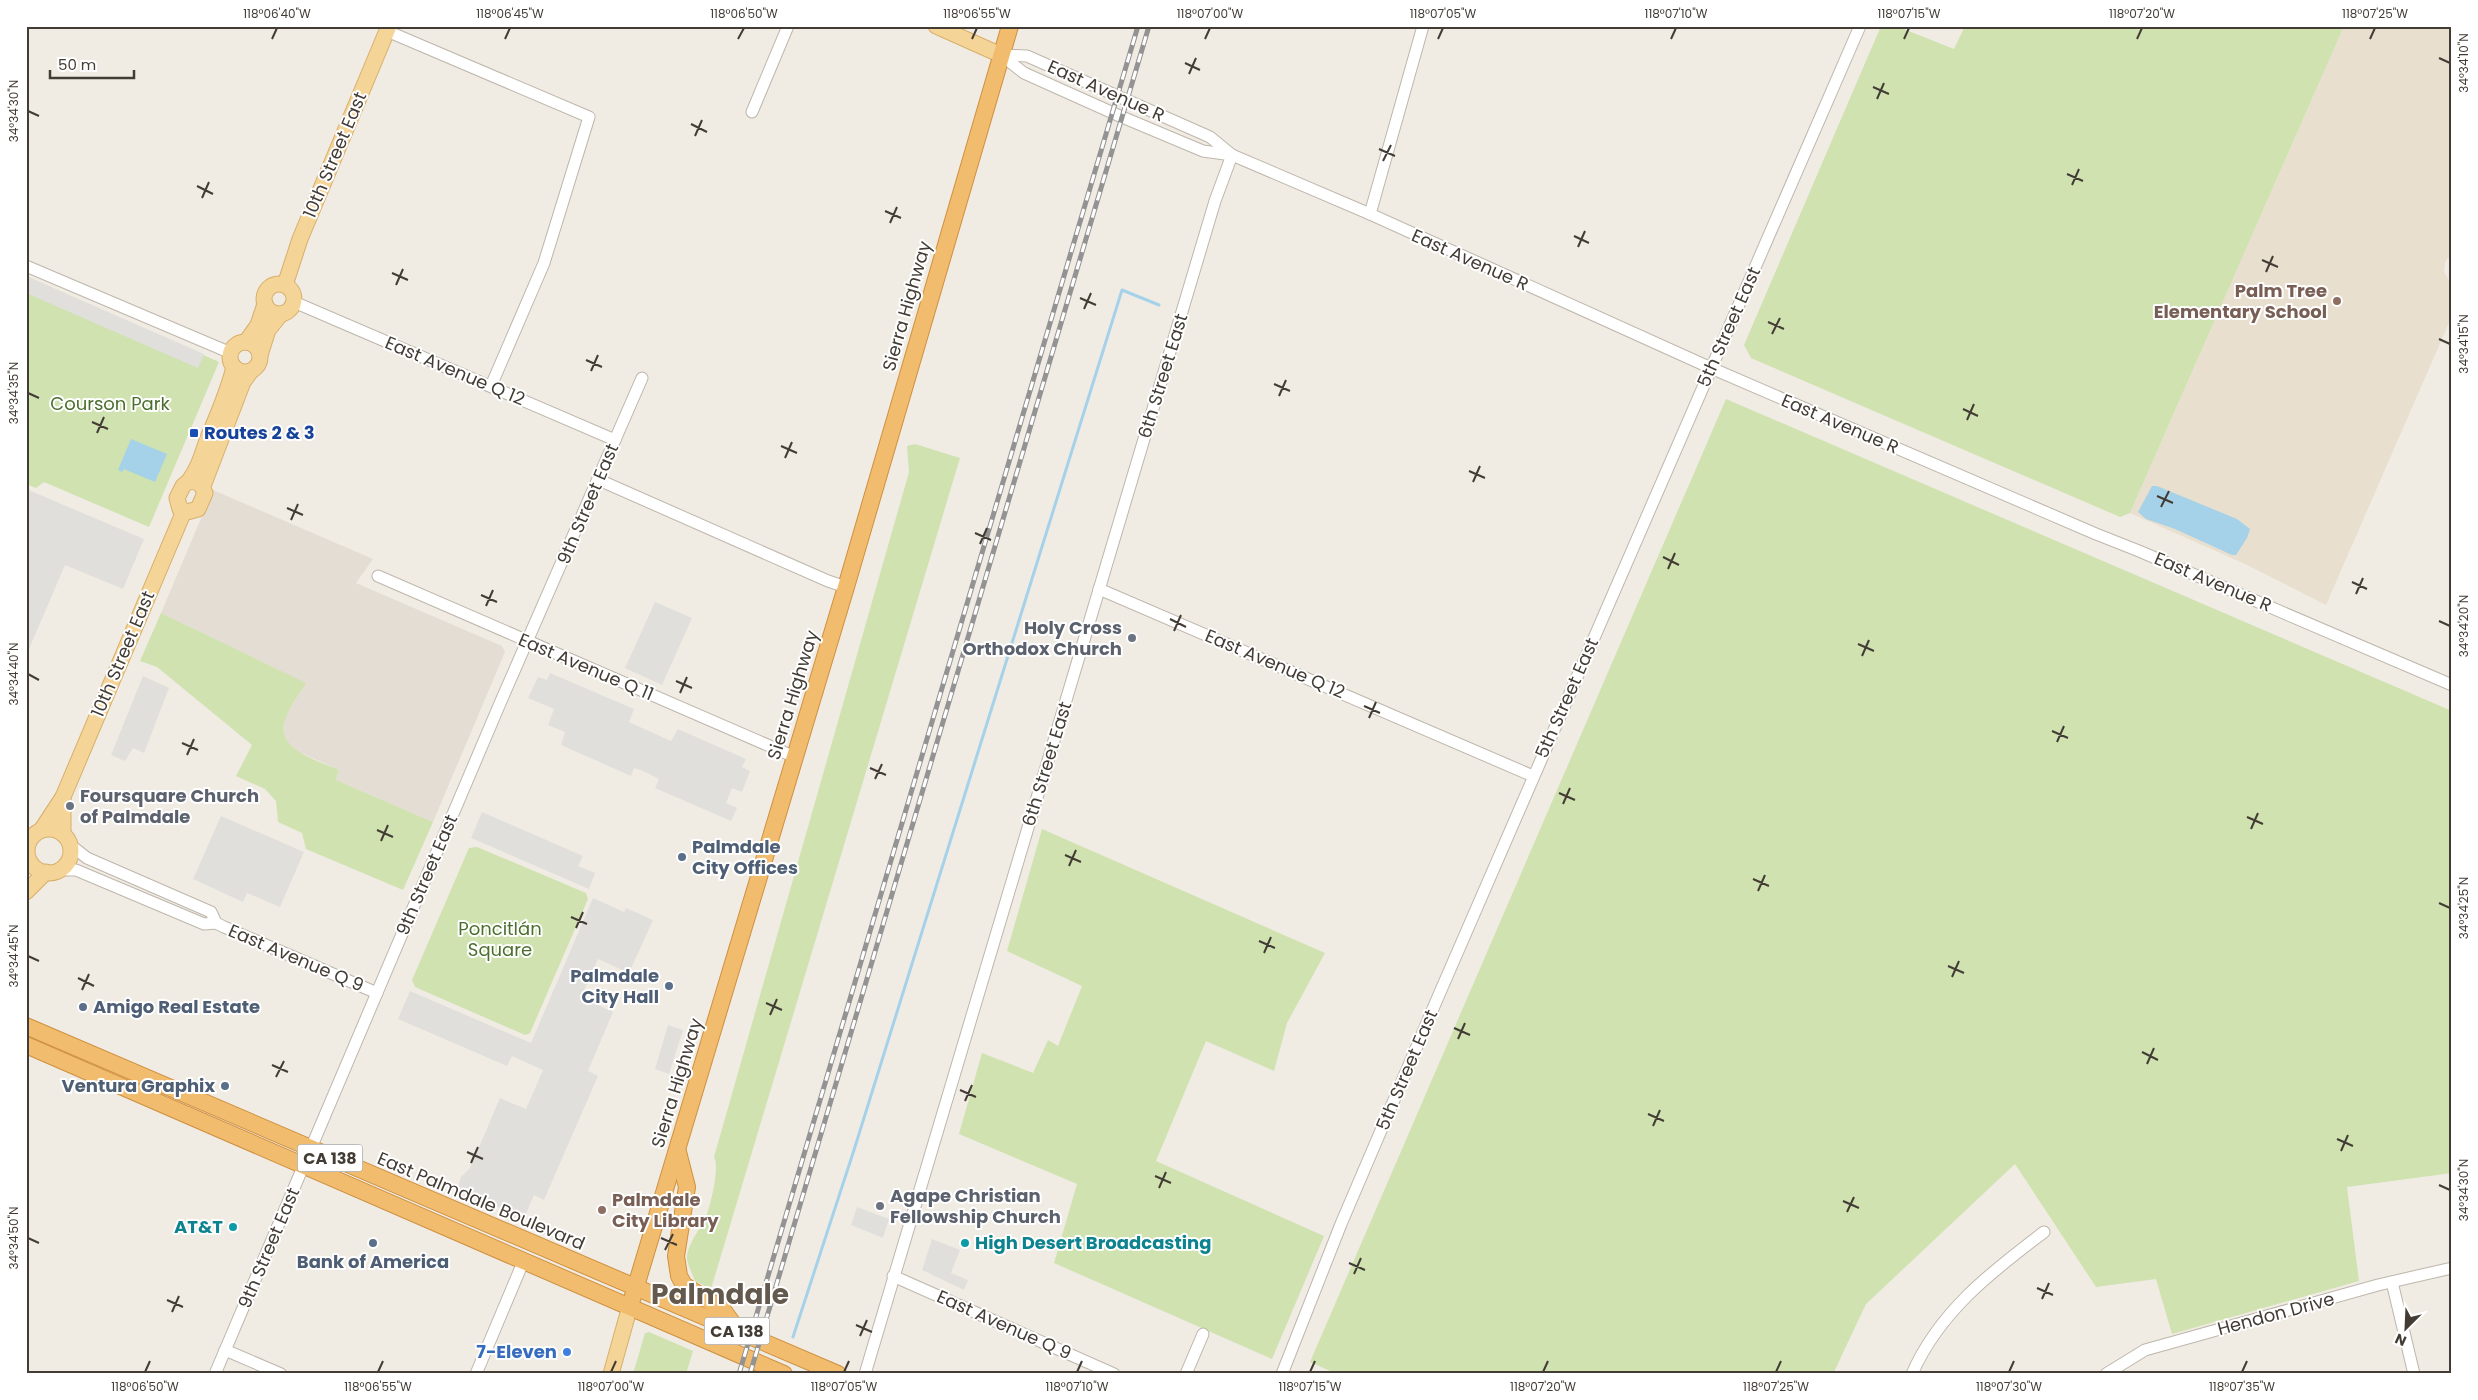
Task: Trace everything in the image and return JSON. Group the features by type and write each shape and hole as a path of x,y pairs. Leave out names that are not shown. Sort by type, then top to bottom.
{"highway":[{"name":"Sierra Highway","path":"630,1306 678,1152 846,587 1010,26"},
{"name":"East Palmdale Boulevard","path":"26,1026 311,1150 838,1374"},
{"name":"CA 138","path":"26,1046 784,1374"},
{"path":"678,1152 686,1187 676,1256 679,1276 684,1285 723,1310 739,1332"}],"main road":[{"name":"East Avenue R","path":"936,26 1001,55"},
{"name":"10th Street East","path":"285,285 300,239 388,29"},
{"path":"285,285 293,291 294,302 290,310 281,314 268,330 259,364 243,382 196,483 206,443 229,388 232,360 236,345 246,342 258,325 265,304 264,294 270,286 285,285"},
{"path":"265,304 272,312 281,314"},
{"path":"246,342 255,346 260,355"},
{"path":"232,360 242,372 251,371"},
{"path":"196,483 205,493 198,509 191,512 184,511 178,506 177,498 182,486 196,483"},
{"name":"10th Street East","path":"42,829 63,797 184,511"},
{"name":"10th Street East","path":"63,797 66,839"},
{"path":"26,892 68,860 71,854 66,839 57,830 42,829 30,839 27,855 34,866 52,871"},
{"name":"Sierra Highway","path":"611,1374 630,1306"}],"street":[{"path":"752,112 788,26"},
{"path":"1370,214 1423,26"},
{"name":"5th Street East","path":"1282,1374 1344,1216 1860,26"},
{"path":"388,29 589,117 544,263 491,386"},
{"name":"East Avenue R","path":"1001,55 1027,56 1210,137 1232,156"},
{"name":"East Avenue R","path":"1001,55 1024,73 1122,117 1203,152 1232,156 1370,214 1711,368 2452,685"},
{"name":"6th Street East","path":"865,1374 1215,201 1232,156"},
{"path":"26,266 232,360"},
{"name":"East Avenue Q 12","path":"294,302 615,440"},
{"name":"9th Street East","path":"215,1374 642,378"},
{"path":"599,480 828,581 846,587"},
{"name":"East Avenue Q 11","path":"378,576 795,757"},
{"name":"East Avenue Q 12","path":"1099,588 1534,776"},
{"name":"East Avenue Q 9","path":"66,839 87,858 210,912 216,923"},
{"name":"East Avenue Q 9","path":"52,871 76,870 204,924 216,923 377,993"},
{"path":"1912,1374 1922,1351 1943,1321 1990,1273 2044,1232"},
{"path":"476,1374 524,1260"},
{"name":"Hendon Drive","path":"2106,1374 2145,1350 2392,1282 2452,1268"},
{"name":"East Avenue Q 9","path":"893,1276 1114,1374"},
{"path":"2392,1282 2414,1374"},
{"path":"1186,1374 1203,1334"},
{"path":"225,1350 281,1374"}],"shaded area":[{"name":"Palm Tree Elementary School","path":"2344,26 2452,26 2452,253 2445,262 2444,272 2452,285 2452,316 2326,605 2245,564 2130,513"},
{"path":"26,276 204,354 198,368 26,293"},
{"path":"26,489 144,539 123,589 65,565 26,656"},
{"path":"213,490 373,559 356,583 502,646 505,652 433,822 336,780 339,770 297,751 288,744 283,732 285,717 305,683 161,613"},
{"path":"655,602 692,618 662,685 625,668"},
{"path":"550,673 634,709 629,722 671,741 678,729 746,759 742,767 750,771 742,792 732,788 726,803 737,808 731,821 655,788 659,779 643,771 634,768 631,776 561,745 565,732 548,725 554,709 528,698 538,677 547,680"},
{"path":"143,676 169,688 144,753 133,748 125,761 111,755"},
{"path":"482,812 583,856 578,866 595,873 589,889 471,838"},
{"path":"221,816 304,852 280,907 247,893 243,902 193,879"},
{"path":"593,898 624,912 626,908 653,920 629,973 598,959 581,997 613,1012 588,1071 598,1076 544,1200 534,1195 524,1218 457,1190 461,1177 470,1168 500,1098 526,1109 543,1070 512,1056 507,1066 398,1019 410,991 531,1043"},
{"path":"668,1025 683,1030 669,1074 655,1069"},
{"path":"857,1207 889,1219 883,1238 851,1225"},
{"path":"932,1239 960,1250 951,1273 968,1280 964,1290 922,1270"}],"green space":[{"path":"1881,26 1896,26 1954,49 1965,26 2344,26 2130,513 2120,517 1751,358 1744,345"},
{"name":"Courson Park","path":"26,276 219,362 149,527 44,482 36,488 26,484"},
{"path":"1726,399 2452,711 2452,1173 2347,1187 2359,1281 2172,1334 2156,1279 2096,1287 2015,1164 1866,1304 1833,1374 1337,1374 1310,1362"},
{"path":"915,444 960,458 711,1289 695,1281 687,1259 689,1247 709,1209 716,1168 714,1157 909,472 907,446"},
{"path":"161,613 306,683 286,717 283,728 285,737 291,745 299,752 339,770 336,780 433,822 403,890 306,849 302,833 278,822 276,801 265,789 236,776 252,745 157,667 140,661"},
{"path":"1042,829 1325,953 1287,1023 1274,1071 1206,1041 1156,1161 1324,1236 1272,1359 1054,1263 1077,1184 959,1134 982,1053 1033,1073 1048,1040 1058,1046 1082,986 1007,951"},
{"name":"Poncitlán Square","path":"477,847 586,893 588,899 530,1033 525,1035 415,987 412,980 469,848"},
{"path":"649,1332 693,1351 686,1374 633,1374 645,1333"}],"water":[{"path":"131,439 167,454 155,482 124,469 122,472 118,470"},
{"path":"2152,486 2157,486 2237,519 2250,529 2247,538 2236,555 2146,519 2138,512"}],"waterway":[{"path":"793,1337 854,1150 1122,290 1159,305"}],"railway":[{"path":"739,1374 1138,26"},
{"path":"750,1374 1149,26"}],"place":[{"name":"Palm Tree Elementary School","path":"2337,301"},
{"name":"Routes 2 & 3","path":"194,433"},
{"name":"Holy Cross Orthodox Church","path":"1132,638"},
{"name":"Foursquare Church of Palmdale","path":"70,806"},
{"name":"Palmdale City Offices","path":"682,857"},
{"name":"Palmdale City Hall","path":"669,986"},
{"name":"Amigo Real Estate","path":"83,1007"},
{"name":"Ventura Graphix","path":"225,1086"},
{"name":"Agape Christian Fellowship Church","path":"880,1206"},
{"name":"Palmdale City Library","path":"602,1210"},
{"name":"AT&T","path":"233,1227"},
{"name":"Bank of America","path":"373,1243"},
{"name":"High Desert Broadcasting","path":"965,1243"},
{"name":"7-Eleven","path":"567,1352"}],"district":[{"name":"Palmdale","path":"720,1294"}]}
